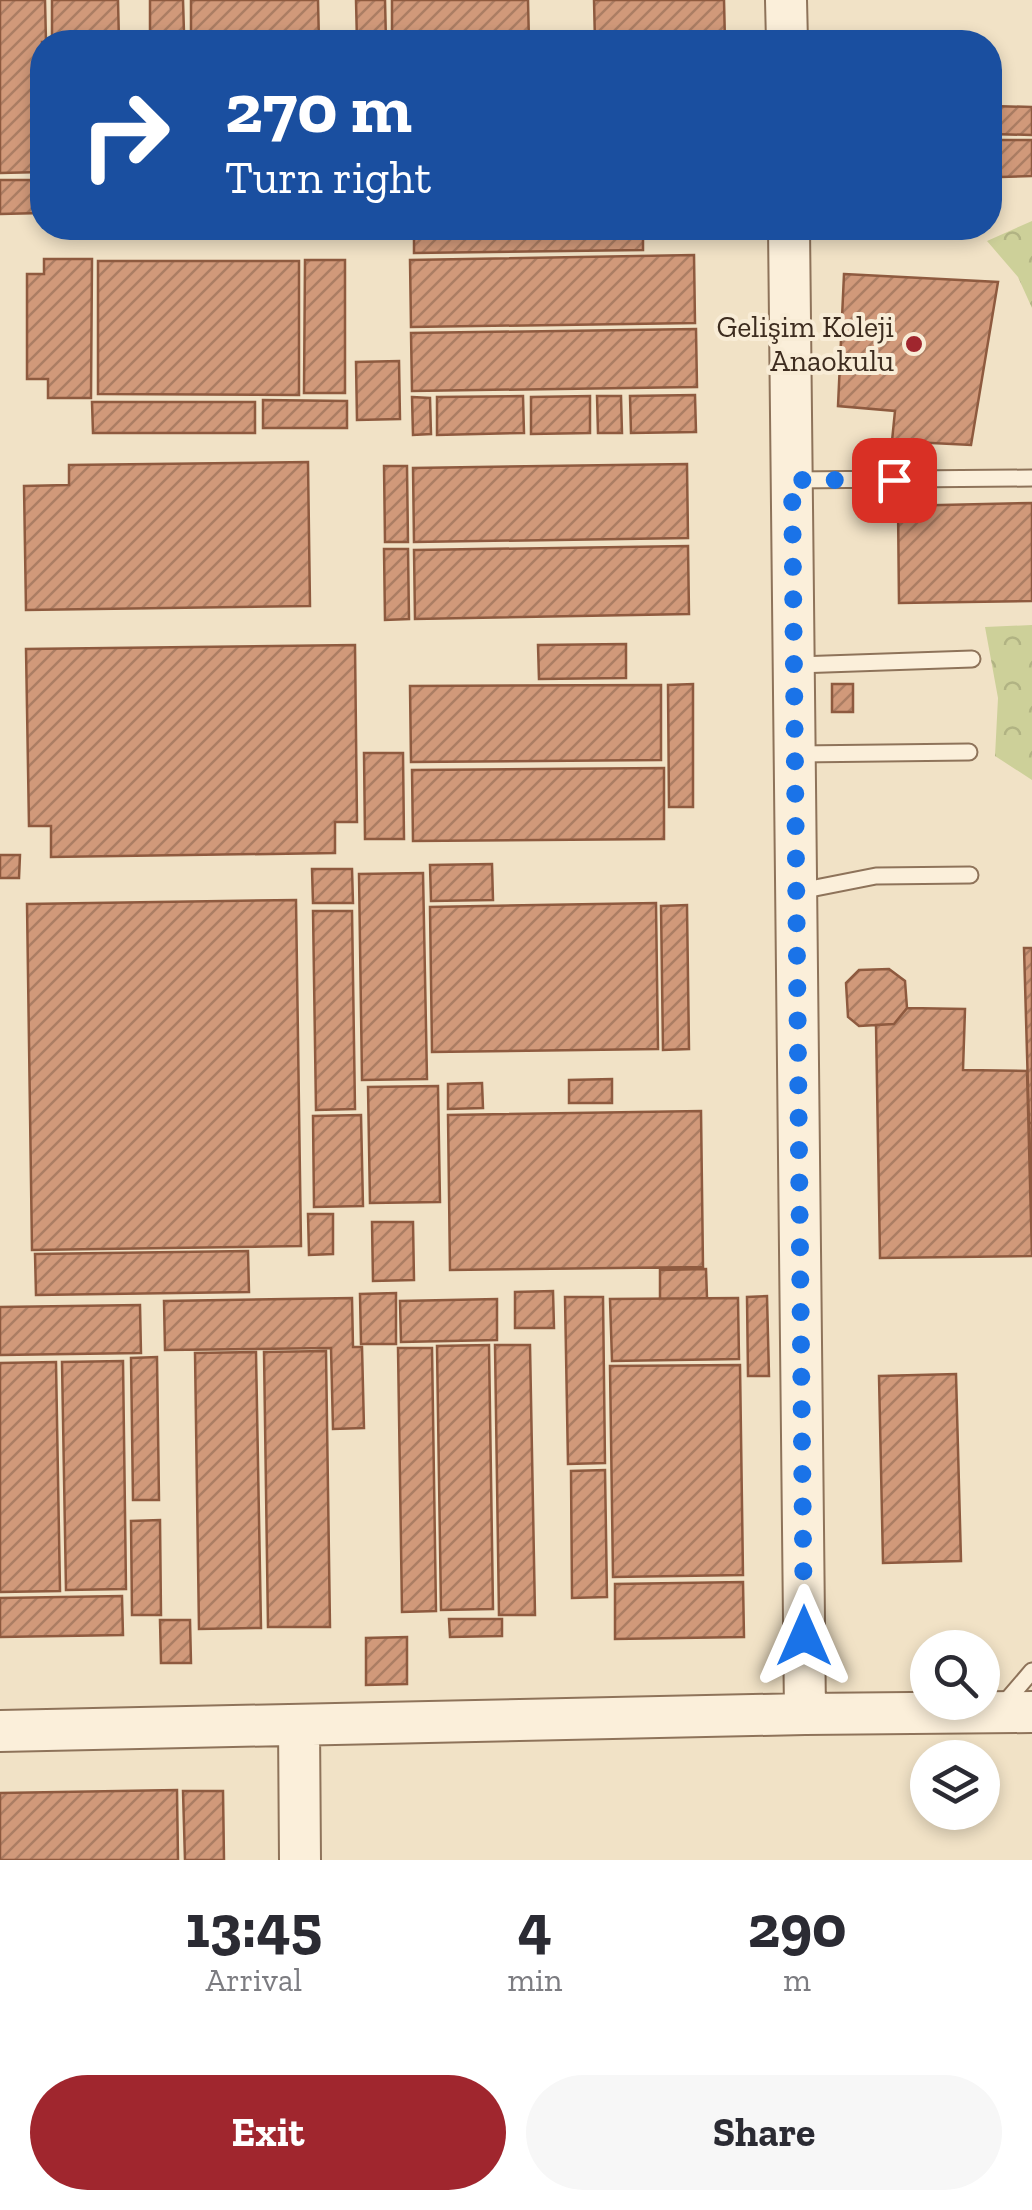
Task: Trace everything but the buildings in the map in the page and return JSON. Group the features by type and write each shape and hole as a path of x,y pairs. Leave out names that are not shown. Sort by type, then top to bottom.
{"street":[{"path":"786,0 787,30"},
{"path":"789,240 805,1714"},
{"path":"0,1731 1014,1712"},
{"path":"299,1725 300,1860"}],"lane":[{"path":"792,480 1032,478"},
{"path":"793,665 972,659"},
{"path":"794,754 969,752"},
{"path":"796,892 876,876 970,875"},
{"path":"1014,1712 1032,1671"}],"green space":[{"path":"1032,221 1032,308 1018,277 987,241 1002,240 1002,234"},
{"path":"1032,625 1032,780 995,756 998,698 985,627"}],"place":[{"name":"Gelişim Koleji Anaokulu","path":"914,344"}],"route":[{"path":"804,1636 792,480 894,480"}]}
